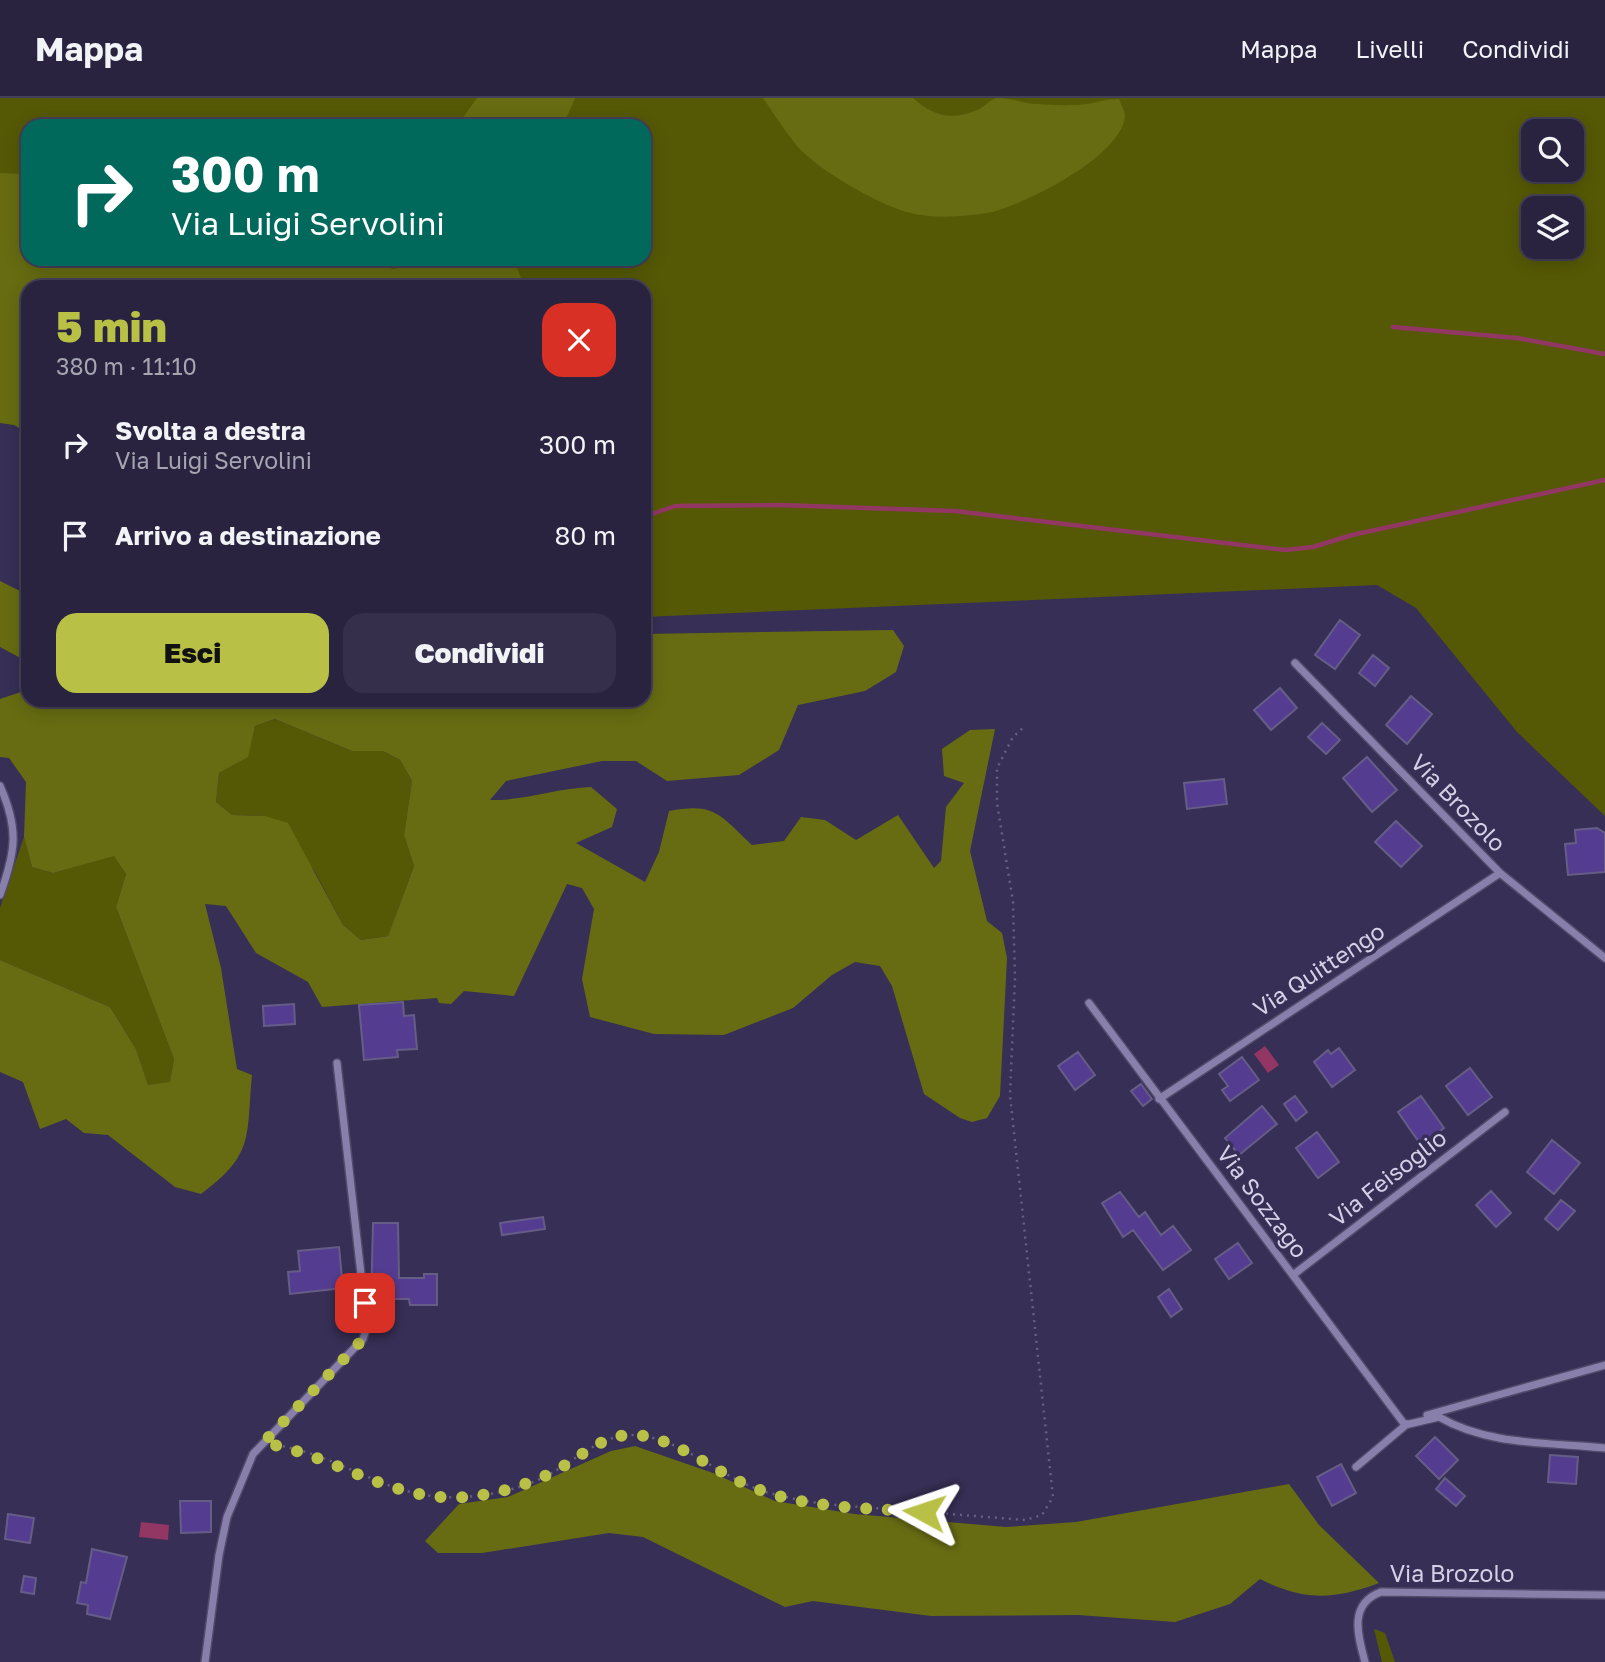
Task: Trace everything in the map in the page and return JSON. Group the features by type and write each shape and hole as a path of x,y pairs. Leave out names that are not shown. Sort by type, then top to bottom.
{"street":[{"name":"Via Brozolo","path":"1295,663 1500,873 1605,958"},
{"path":"0,786 11,812 14,841 12,858 0,895"},
{"name":"Via Quittengo","path":"1159,1098 1500,873"},
{"name":"Via Sozzago","path":"1088,1003 1405,1425"},
{"path":"205,1662 219,1555 227,1517 244,1474 263,1443 363,1339 367,1327 337,1063"},
{"name":"Via Feisoglio","path":"1293,1275 1505,1112"},
{"path":"1356,1467 1405,1425 1442,1410 1605,1365"},
{"path":"1405,1425 1439,1417 1464,1431 1490,1438 1605,1448"},
{"name":"Via Brozolo","path":"1365,1662 1357,1615 1365,1602 1381,1592 1605,1595"}],"path":[{"path":"263,1443 313,1455 399,1491 450,1498 495,1493 519,1485 548,1475 604,1441 634,1435 662,1441 753,1488 791,1498 824,1504 1025,1520 1042,1515 1053,1497 1010,1095 1015,978 1013,902 997,803 997,768 1013,737 1025,726"}],"shaded area":[{"path":"0,98 1605,98 1605,816 1517,732 1416,608 1377,585 651,617 651,280 235,280 214,266 651,266 651,119 21,119 21,190 0,188"},
{"path":"477,98 575,98 566,119 462,119"},
{"path":"763,98 913,98 935,113 951,116 982,108 996,98 1062,105 1119,99 1125,114 1121,130 1109,146 1091,162 1046,190 987,213 936,216 894,208 864,194 818,165 797,146"},
{"path":"0,173 21,174 21,266 379,266 394,269 404,266 516,266 522,280 21,280 21,429 0,423"},
{"path":"0,581 21,592 21,658 0,647"},
{"path":"893,630 904,646 896,672 865,691 798,705 779,750 739,775 667,781 636,761 602,761 506,781 490,800 515,799 591,787 617,809 612,827 576,843 645,882 659,852 669,811 697,808 716,813 752,845 784,841 801,817 825,820 856,840 898,815 934,868 941,861 946,807 964,783 944,776 942,749 970,730 995,729 970,851 987,921 1002,933 1007,958 1000,1096 987,1118 972,1122 960,1118 924,1094 892,986 880,966 855,962 832,975 793,1008 724,1035 654,1034 590,1017 582,979 594,909 582,888 567,884 514,996 464,991 451,1004 439,1003 437,998 322,1007 308,982 256,953 226,906 205,904 221,968 237,1069 252,1075 247,1129 239,1155 231,1167 201,1194 175,1187 108,1135 84,1133 66,1119 40,1129 23,1082 0,1072 0,960 110,1007 136,1049 148,1085 170,1082 174,1059 116,907 126,874 114,856 53,873 32,867 24,837 26,782 9,758 0,757 0,699 21,692 21,707 651,707 651,634","holes":["275,719 352,751 383,751 400,760 412,781 404,835 414,866 388,936 361,940 343,925 288,823 265,816 232,815 216,802 219,773 248,757 255,726"]},
{"path":"275,719 352,751 383,751 400,760 412,781 404,835 414,866 388,936 361,940 343,925 314,870 265,816 232,815 216,802 219,773 247,757 255,726"},
{"path":"24,837 32,867 53,873 114,855 126,874 116,907 174,1059 170,1083 148,1085 136,1049 110,1007 0,960 0,908"},
{"path":"1265,1046 1279,1065 1268,1073 1254,1054"},
{"path":"635,1446 713,1473 775,1501 854,1514 1006,1527 1076,1522 1289,1484 1319,1525 1379,1583 1347,1593 1319,1596 1291,1591 1260,1579 1230,1604 1175,1622 1078,1615 931,1616 813,1601 785,1607 643,1537 609,1533 482,1553 438,1553 425,1541 459,1504 508,1497 611,1451"},
{"path":"141,1522 169,1525 168,1540 139,1537"},
{"path":"1374,1629 1385,1633 1395,1662 1382,1662"}],"building":[{"path":"1340,620 1360,635 1335,669 1315,655"},
{"path":"1373,655 1389,668 1375,686 1359,673"},
{"path":"1280,688 1297,708 1271,730 1254,710"},
{"path":"1411,696 1432,714 1407,744 1386,725"},
{"path":"1322,723 1340,740 1326,754 1308,737"},
{"path":"1367,757 1397,790 1372,812 1343,778"},
{"path":"1224,779 1227,804 1187,809 1184,783"},
{"path":"1396,821 1422,846 1401,867 1375,842"},
{"path":"1597,828 1605,833 1605,872 1568,875 1565,844 1576,843 1575,830"},
{"path":"403,1002 404,1016 414,1015 417,1049 397,1050 398,1057 364,1060 359,1005"},
{"path":"294,1004 295,1024 264,1026 263,1006"},
{"path":"1339,1048 1355,1070 1332,1087 1314,1062 1328,1050 1331,1054"},
{"path":"1078,1052 1095,1075 1075,1090 1058,1066"},
{"path":"1242,1057 1259,1080 1230,1101 1222,1090 1228,1086 1219,1074"},
{"path":"1470,1068 1492,1097 1468,1115 1446,1086"},
{"path":"1141,1084 1152,1099 1143,1106 1131,1091"},
{"path":"1295,1096 1307,1112 1296,1121 1284,1104"},
{"path":"1421,1096 1444,1128 1421,1145 1398,1112"},
{"path":"1262,1106 1277,1124 1239,1155 1225,1138"},
{"path":"1317,1132 1339,1162 1318,1178 1296,1148"},
{"path":"1552,1140 1580,1163 1554,1194 1527,1172"},
{"path":"1491,1191 1511,1213 1496,1227 1476,1205"},
{"path":"1120,1192 1139,1217 1145,1212 1161,1235 1173,1226 1191,1250 1163,1270 1133,1230 1123,1237 1102,1203"},
{"path":"1561,1200 1575,1211 1558,1230 1545,1219"},
{"path":"543,1217 545,1229 502,1235 500,1223"},
{"path":"373,1223 398,1223 399,1278 424,1278 424,1274 437,1274 437,1305 410,1305 409,1299 384,1299 384,1311 371,1304"},
{"path":"1238,1243 1252,1263 1229,1279 1215,1259"},
{"path":"339,1247 343,1288 290,1294 288,1272 300,1271 298,1251"},
{"path":"1169,1289 1182,1309 1171,1317 1158,1297"},
{"path":"1435,1437 1458,1460 1439,1479 1416,1456"},
{"path":"1550,1455 1578,1457 1576,1484 1548,1482"},
{"path":"1341,1464 1356,1493 1332,1506 1317,1477"},
{"path":"1445,1478 1465,1496 1456,1506 1436,1489"},
{"path":"180,1501 211,1501 211,1532 181,1533"},
{"path":"8,1514 34,1518 30,1543 5,1539"},
{"path":"92,1549 127,1557 110,1619 87,1614 88,1605 77,1603 81,1582 86,1583"},
{"path":"24,1576 36,1578 34,1594 21,1592"}],"waterway":[{"path":"1393,327 1517,338 1605,354"},
{"path":"651,515 675,506 779,505 955,511 1285,550 1313,547 1352,535 1605,480"}],"route":[{"path":"365,1303 367,1327 363,1339 263,1443 290,1447 313,1455 399,1491 423,1497 450,1498 495,1493 519,1485 548,1475 604,1441 634,1435 662,1441 753,1488 824,1504 924,1512"}]}
